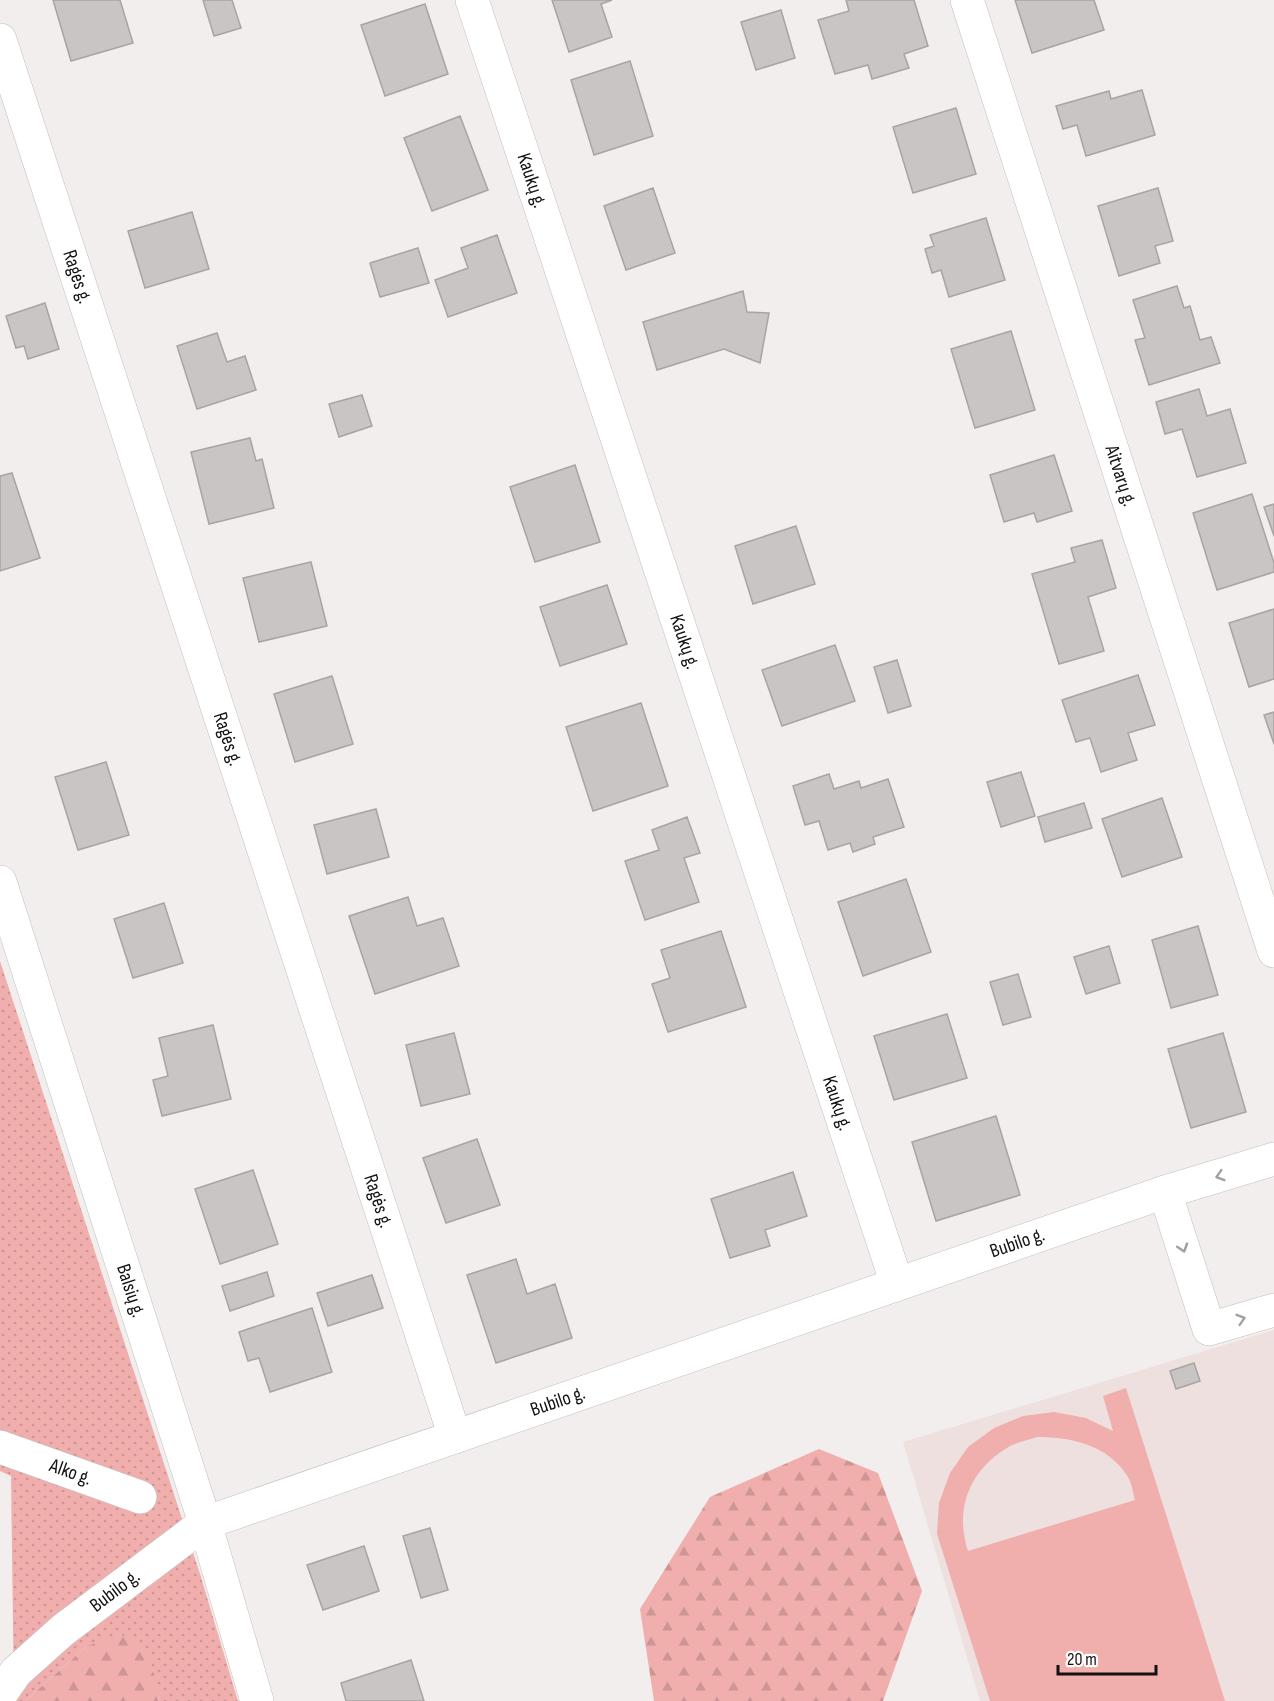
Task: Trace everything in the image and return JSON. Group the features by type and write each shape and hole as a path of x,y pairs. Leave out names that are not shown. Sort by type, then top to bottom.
{"street":[{"name":"Kaukų g.","path":"472,0 897,1284"},
{"name":"Aitvarų g.","path":"967,0 1274,951"},
{"name":"Ragės g.","path":"0,40 455,1437"},
{"name":"Balsių g.","path":"0,882 205,1523 257,1701"},
{"name":"Bubilo g.","path":"0,1695 16,1672 63,1630 205,1523 1166,1192 1274,1159"},
{"path":"1166,1192 1209,1329 1274,1310"},
{"name":"Alko g.","path":"0,1447 140,1497"}],"shaded area":[{"path":"1274,1330 1274,1701 980,1701 903,1442"}],"green space":[{"path":"0,961 201,1577 238,1701 158,1701 161,1692 87,1646 25,1701 14,1701 11,1476 0,1471"},
{"path":"1126,1388 1225,1701 990,1701 937,1534 939,1503 950,1473 968,1447 994,1428 1023,1416 1054,1412 1086,1418 1113,1431 1103,1396","holes":["1037,1437 1076,1441 1100,1450 1110,1457 1128,1477 1135,1500 968,1551 963,1520 965,1505 975,1478 996,1455 1010,1446"]},
{"path":"819,1449 878,1473 922,1591 883,1701 654,1701 640,1609 710,1497"},
{"path":"120,1634 145,1650 161,1692 158,1701 25,1701 87,1646"}],"building":[{"path":"53,0 120,0 133,43 71,61"},
{"path":"203,0 232,0 241,28 214,36"},
{"path":"552,0 612,0 601,4 612,37 569,52"},
{"path":"846,0 914,0 928,46 904,54 909,68 872,79 868,65 835,74 818,20 849,11"},
{"path":"1015,0 1094,0 1104,30 1032,53"},
{"path":"425,4 448,74 385,96 361,25"},
{"path":"781,10 795,58 756,70 741,22"},
{"path":"630,61 653,136 594,155 571,80"},
{"path":"1142,90 1155,135 1086,156 1077,125 1063,129 1056,106 1109,91 1111,99"},
{"path":"956,108 976,174 913,193 893,127"},
{"path":"460,116 488,190 432,211 404,138"},
{"path":"653,188 675,253 626,270 604,206"},
{"path":"1158,188 1173,241 1155,246 1160,263 1119,276 1098,206"},
{"path":"192,212 209,269 145,288 128,231"},
{"path":"986,218 1005,280 949,297 941,270 932,273 925,249 934,246 930,235"},
{"path":"497,235 517,293 448,317 435,280 468,268 461,248"},
{"path":"418,248 429,283 380,297 370,263"},
{"path":"1177,286 1184,308 1190,306 1200,340 1211,337 1220,363 1149,385 1135,340 1145,338 1133,300"},
{"path":"743,291 747,312 769,313 760,363 724,349 657,370 643,322"},
{"path":"45,303 59,349 28,359 24,346 16,348 6,316"},
{"path":"1011,331 1035,410 975,428 951,349"},
{"path":"217,333 227,362 245,356 256,390 197,409 177,346"},
{"path":"1199,389 1207,416 1230,409 1246,463 1197,477 1182,429 1165,434 1156,402"},
{"path":"362,395 372,426 339,437 329,404"},
{"path":"250,438 256,461 262,459 274,508 209,524 191,452"},
{"path":"1054,455 1072,511 1037,522 1034,513 1004,522 990,475"},
{"path":"575,465 600,542 535,562 510,487"},
{"path":"12,473 40,558 0,571 0,476"},
{"path":"1252,494 1274,563 1274,572 1217,590 1193,513"},
{"path":"1274,504 1274,536 1264,507"},
{"path":"796,526 815,584 753,604 735,546"},
{"path":"1102,540 1116,588 1088,597 1104,651 1059,664 1032,574 1075,562 1071,548"},
{"path":"311,562 327,626 259,642 243,578"},
{"path":"607,585 627,644 560,666 540,607"},
{"path":"1274,609 1274,679 1249,687 1229,623"},
{"path":"835,645 855,701 782,726 762,670"},
{"path":"897,660 911,706 888,713 874,667"},
{"path":"1138,675 1155,725 1128,733 1137,760 1101,772 1090,738 1076,742 1062,700"},
{"path":"332,676 353,744 295,762 274,694"},
{"path":"641,703 668,786 593,811 566,727"},
{"path":"1274,712 1274,744 1264,715"},
{"path":"106,762 129,835 78,850 55,777"},
{"path":"1021,772 1035,816 1001,827 987,782"},
{"path":"829,774 834,789 859,781 861,788 888,779 904,827 873,837 875,844 853,852 850,843 828,850 819,821 805,825 793,786"},
{"path":"1162,798 1182,857 1122,877 1102,819"},
{"path":"1084,803 1092,828 1045,842 1038,817"},
{"path":"376,809 389,857 327,874 314,825"},
{"path":"687,817 700,853 684,858 699,902 645,920 625,861 659,850 652,830"},
{"path":"906,879 931,952 863,976 838,902"},
{"path":"408,897 417,926 443,918 459,966 375,994 349,916"},
{"path":"164,903 183,963 133,978 114,919"},
{"path":"1198,926 1218,995 1171,1008 1152,940"},
{"path":"721,931 746,1007 668,1032 652,984 670,978 661,950"},
{"path":"1109,946 1120,983 1086,994 1074,957"},
{"path":"1018,974 1031,1017 1003,1025 990,982"},
{"path":"947,1014 967,1078 894,1100 874,1036"},
{"path":"213,1025 231,1099 162,1116 153,1080 168,1076 159,1038"},
{"path":"454,1033 470,1094 421,1106 406,1045"},
{"path":"1223,1033 1246,1112 1191,1128 1168,1049"},
{"path":"996,1116 1020,1195 936,1221 912,1142"},
{"path":"477,1139 500,1205 446,1223 423,1158"},
{"path":"253,1170 278,1244 220,1264 195,1189"},
{"path":"793,1172 807,1216 765,1230 770,1246 730,1258 711,1199"},
{"path":"516,1259 527,1294 555,1284 572,1338 496,1363 467,1275"},
{"path":"267,1272 274,1296 230,1311 222,1286"},
{"path":"372,1275 383,1308 328,1326 317,1293"},
{"path":"312,1308 332,1372 270,1392 259,1358 248,1361 239,1332"},
{"path":"1194,1363 1200,1381 1176,1389 1170,1371"},
{"path":"430,1528 448,1590 421,1598 403,1536"},
{"path":"364,1546 379,1591 323,1610 307,1565"},
{"path":"411,1660 424,1701 346,1701 341,1683"}]}
